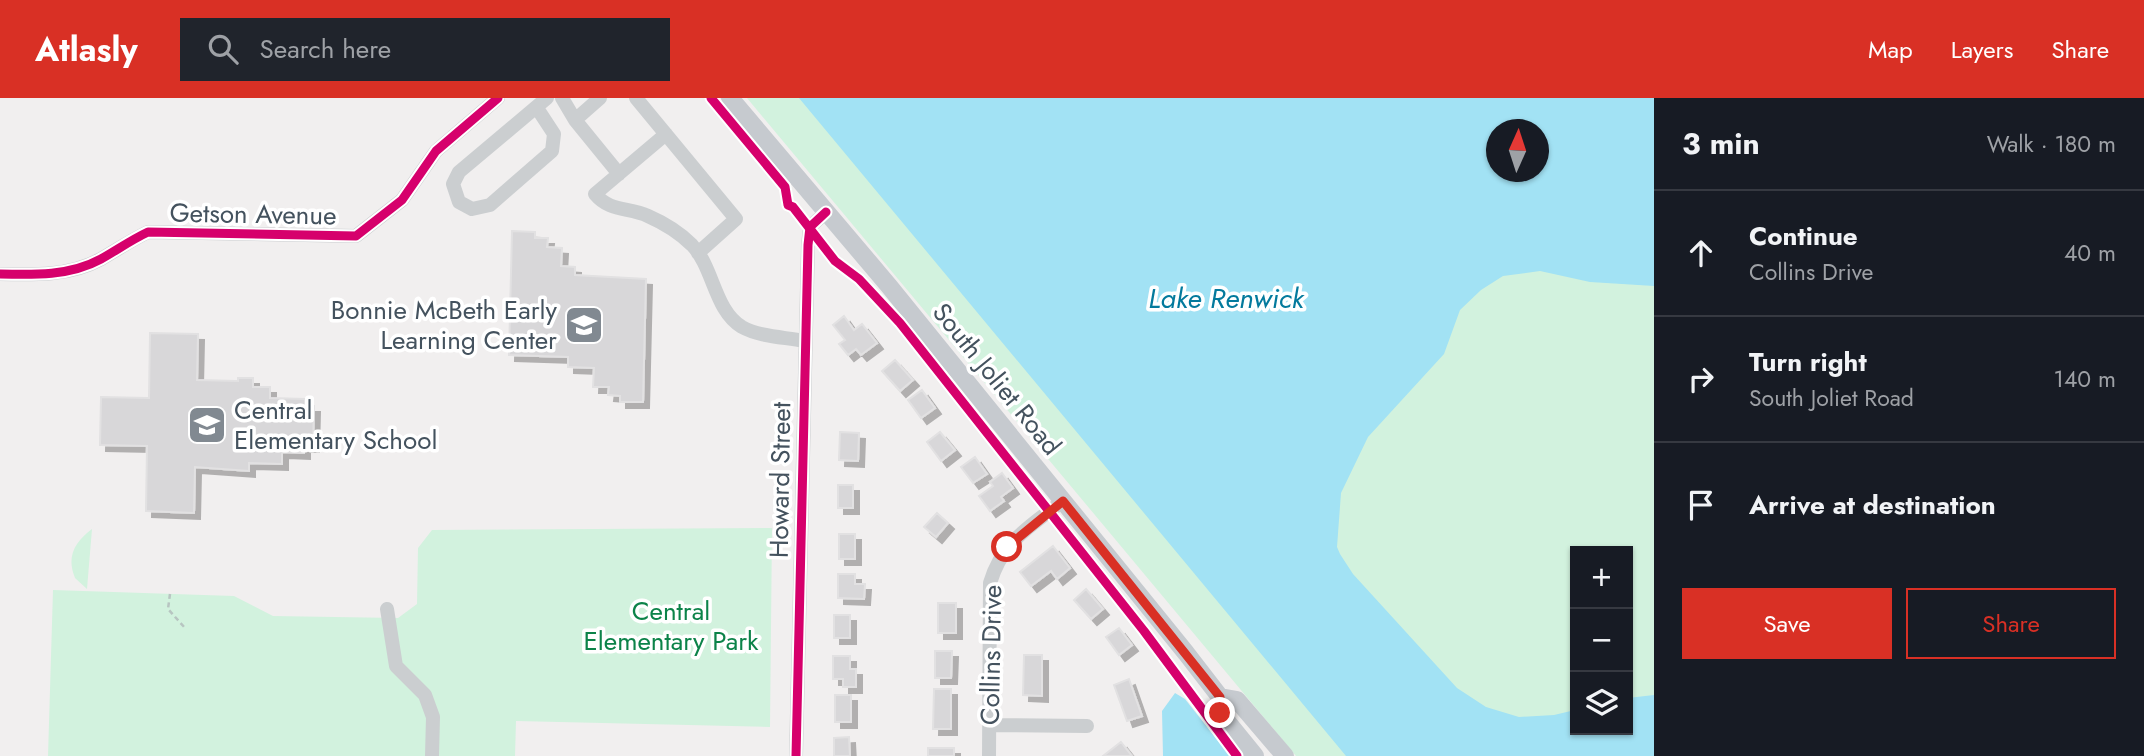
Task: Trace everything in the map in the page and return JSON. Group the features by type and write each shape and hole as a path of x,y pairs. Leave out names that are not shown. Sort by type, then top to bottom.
{"main road":[{"name":"South Joliet Road","path":"730,98 1063,501 1220,697 1220,713 1255,756"},
{"name":"South Joliet Road","path":"1220,697 1237,700 1285,756"}],"street":[{"name":"Getson Avenue","path":"0,274 45,275 74,269 101,259 122,244 148,232 356,236 402,200 436,151 498,98"},
{"path":"562,98 575,120 619,174"},
{"path":"575,120 600,98"},
{"path":"636,98 736,219 698,253"},
{"path":"542,103 554,134 552,151 490,205 472,209 459,202 453,184 458,172 542,103"},
{"path":"666,134 595,194 606,206 648,216 672,229 698,253 723,304 739,325 754,333 804,341"},
{"name":"Howard Street","path":"796,756 804,341 810,227 826,212"},
{"name":"Collins Drive","path":"989,756 990,583 997,559 1024,531 1063,501"},
{"path":"387,610 396,666 425,695 432,717 432,756"},
{"path":"989,725 1087,726"}],"path":[{"path":"170,594 168,608 185,628"}],"green space":[{"name":"Lake Renwick","path":"747,98 1654,98 1654,756 1296,756"},
{"name":"Central Elementary Park","path":"772,528 770,727 516,721 515,756 48,756 53,590 234,596 273,616 398,618 417,604 418,548 432,530"},
{"path":"92,529 87,589 75,578 71,563 77,544"}],"water":[{"name":"Lake Renwick","path":"799,98 1654,98 1654,286 1590,282 1540,271 1503,276 1481,290 1460,310 1444,354 1368,437 1341,493 1337,547 1353,574 1457,688 1486,707 1519,717 1570,711 1570,735 1633,735 1633,697 1654,695 1654,756 1346,756"},
{"path":"1175,693 1185,699 1230,756 1163,756 1162,711"}],"building":[{"name":"Bonnie McBeth Early Learning Center","path":"512,231 535,232 535,238 548,238 547,247 562,248 561,266 575,267 575,275 646,279 643,402 620,402 620,396 608,395 609,387 593,387 594,368 568,367 568,357 509,355"},
{"path":"844,316 854,330 862,324 877,343 861,355 856,349 848,355 839,344 845,340 833,325"},
{"name":"Central Elementary School","path":"150,333 198,334 197,380 238,381 238,378 253,378 253,387 270,387 270,398 305,399 305,406 314,406 313,446 304,446 304,453 282,452 282,464 249,463 249,471 195,467 194,513 146,511 147,446 100,445 101,397 149,398"},
{"path":"895,360 913,380 900,391 882,371"},
{"path":"922,390 935,408 921,418 908,400"},
{"path":"840,432 859,433 858,461 839,460"},
{"path":"940,432 955,450 941,461 927,442"},
{"path":"975,457 987,474 973,483 961,467"},
{"path":"1002,473 1013,488 1001,497 1004,501 990,511 979,496 993,486 990,482"},
{"path":"838,485 853,485 853,508 838,508"},
{"path":"937,513 948,523 936,537 924,527"},
{"path":"839,534 855,534 855,559 839,559"},
{"path":"1053,546 1070,568 1057,579 1051,571 1031,586 1020,572"},
{"path":"838,574 855,574 855,584 865,584 864,599 838,598"},
{"path":"1086,589 1103,609 1091,619 1074,600"},
{"path":"938,603 956,603 956,633 938,633"},
{"path":"834,615 850,615 850,638 834,638"},
{"path":"1119,628 1132,645 1119,655 1106,637"},
{"path":"935,651 952,651 951,678 935,678"},
{"path":"1024,655 1042,655 1042,696 1023,695"},
{"path":"833,656 850,656 850,669 856,669 856,687 843,687 843,679 833,679"},
{"path":"1129,679 1142,716 1127,721 1114,685"},
{"path":"934,689 951,689 951,729 933,729"},
{"path":"835,695 851,695 851,722 835,722"},
{"path":"849,737 850,756 834,756 834,738"},
{"path":"1121,742 1132,756 1103,756"},
{"path":"928,748 954,748 954,756 928,756"}],"cycle path":[{"path":"0,274 39,274 77,269 101,259 148,232 356,236 402,200 436,151 498,98"},
{"path":"711,98 785,187 788,205 793,207 835,261 859,279 900,323 1144,631 1237,756"},
{"path":"796,756 808,245 810,227 826,212"}],"place":[{"name":"Bonnie McBeth Early Learning Center","path":"584,325"},
{"name":"Central Elementary School","path":"207,425"}],"route":[{"path":"1007,547 1063,501 1220,697 1220,713"}]}
